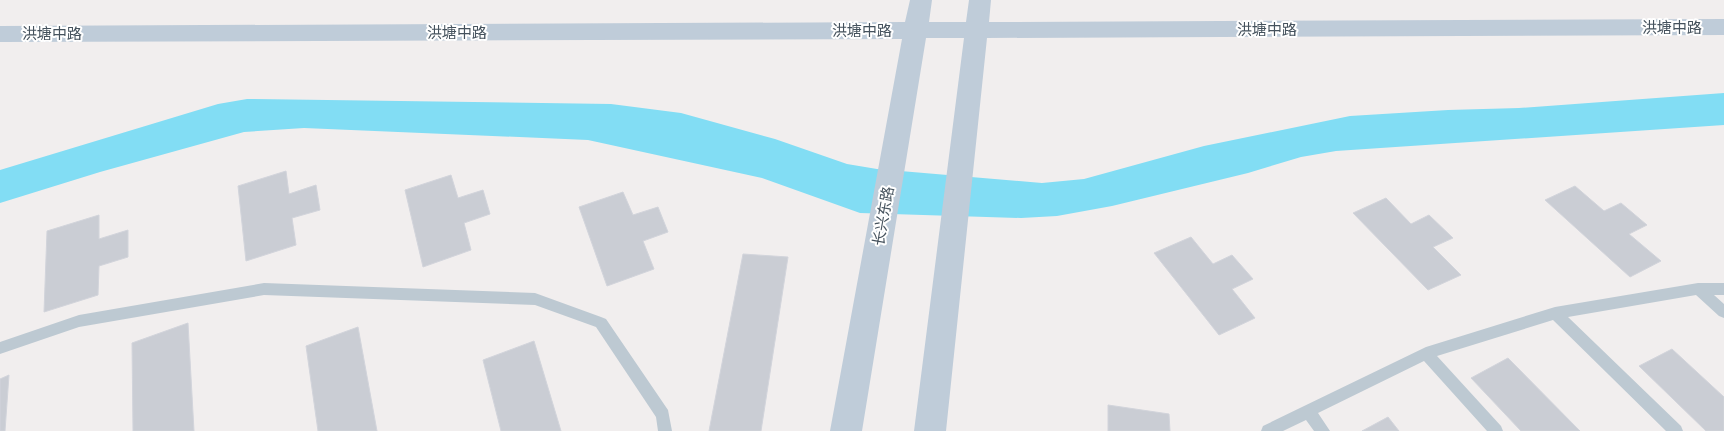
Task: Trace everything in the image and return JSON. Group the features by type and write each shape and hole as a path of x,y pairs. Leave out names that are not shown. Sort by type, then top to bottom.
{"main road":[{"name":"长兴东路","path":"846,431 921,0"},
{"path":"930,431 980,0"},
{"name":"洪塘中路","path":"0,34 1724,27"}],"lane":[{"path":"0,348 79,321 264,289 535,300 601,323 663,415 665,431"},
{"path":"1698,289 1724,312"},
{"path":"1268,431 1426,353 1555,312 1698,289 1724,289"},
{"path":"1555,312 1676,431"},
{"path":"1426,353 1496,431"},
{"path":"1308,412 1323,431"}],"water":[{"path":"1724,93 1724,125 1336,151 1301,157 1248,173 1112,206 1057,216 1021,218 860,213 762,178 588,140 304,128 244,132 100,172 0,203 0,170 218,104 247,99 611,104 681,113 775,139 847,164 877,169 1042,183 1084,179 1204,146 1350,116 1519,108"}],"building":[{"path":"286,171 289,194 316,185 320,210 292,218 296,245 246,261 238,186"},
{"path":"451,175 458,198 483,190 490,214 464,223 471,250 423,267 405,190"},
{"path":"1575,186 1604,211 1621,203 1647,225 1629,234 1661,261 1630,277 1545,200"},
{"path":"623,192 633,215 658,207 668,232 643,241 654,269 607,286 579,207"},
{"path":"1386,198 1411,224 1429,215 1453,238 1433,247 1461,275 1428,290 1353,213"},
{"path":"99,215 99,239 128,230 128,257 99,266 98,295 44,312 47,231"},
{"path":"1191,237 1213,264 1232,255 1253,279 1232,289 1255,318 1219,335 1154,253"},
{"path":"743,254 788,257 761,431 709,431"},
{"path":"188,323 194,431 133,431 132,343"},
{"path":"358,327 377,431 318,431 306,346"},
{"path":"534,341 561,431 501,431 483,360"},
{"path":"1672,349 1724,397 1724,431 1706,431 1639,366"},
{"path":"1508,358 1580,431 1521,431 1471,378"},
{"path":"9,375 5,431 0,431 0,379"},
{"path":"1108,405 1169,414 1170,431 1108,431"},
{"path":"1388,417 1399,431 1362,431"}]}
